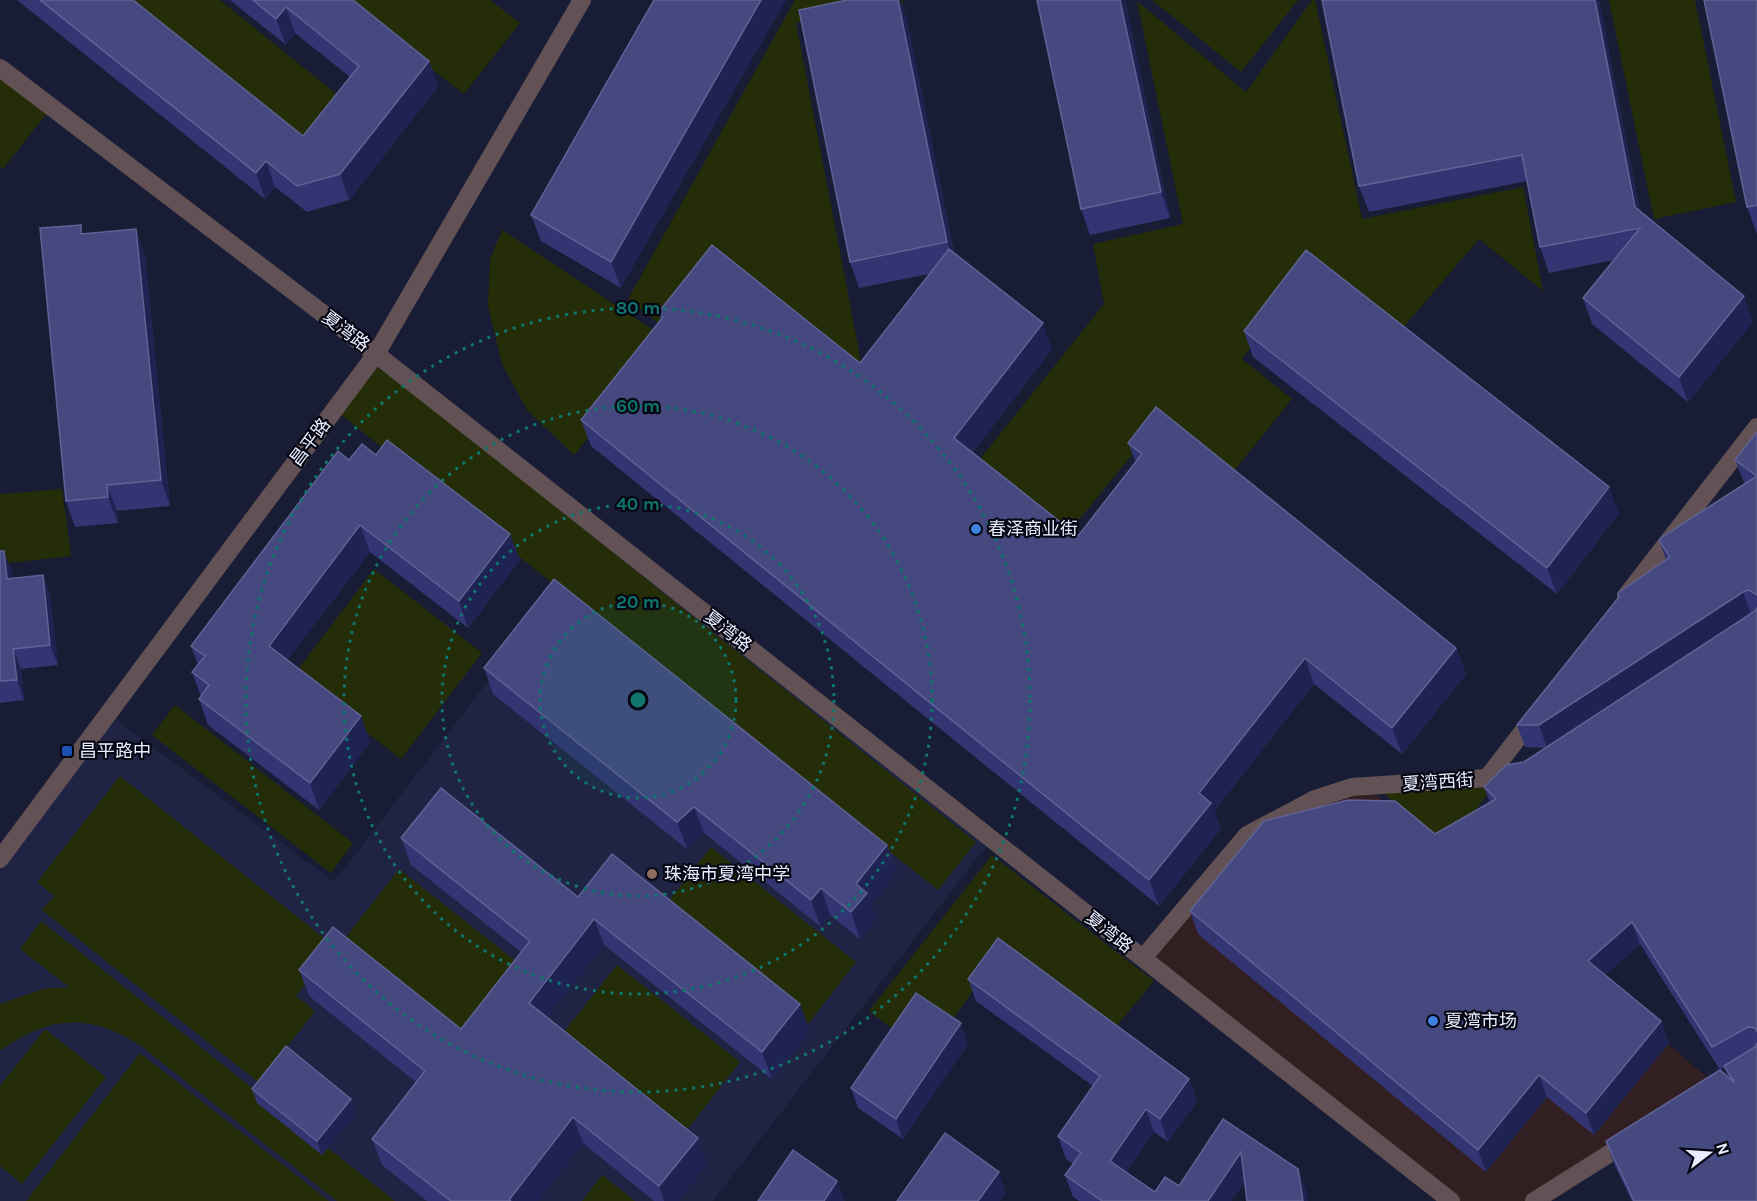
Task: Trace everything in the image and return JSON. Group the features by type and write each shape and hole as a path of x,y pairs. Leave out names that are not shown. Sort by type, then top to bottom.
{"street":[{"name":"昌平路","path":"0,859 376,354 582,0"},
{"name":"夏湾路","path":"0,68 376,354 1451,1201"},
{"path":"1615,612 1757,427"},
{"path":"1487,778 1545,703"},
{"name":"夏湾西街","path":"1143,958 1247,835 1315,799 1352,787 1526,775 1536,769"},
{"path":"1534,1201 1648,1129"}],"shaded area":[{"name":"珠海市夏湾中学","path":"601,534 990,841 713,1201 0,1201 0,865 111,716 334,882"},
{"name":"夏湾市场","path":"1368,788 1715,1084 1530,1201 1454,1201 1145,958 1315,800"}],"green space":[{"path":"125,0 220,0 345,101 308,147"},
{"path":"344,0 490,0 520,23 464,94"},
{"path":"795,0 903,0 903,3 796,23 863,372 662,326 628,299"},
{"path":"1152,0 1298,0 1241,72"},
{"path":"1312,0 1315,0 1362,219 1523,187 1543,291 1479,239 1402,329 1316,263 1242,359 1292,399 1230,476 1161,419 1071,530 980,459 1104,304 1093,244 1183,224 1137,1 1246,92"},
{"path":"1609,0 1695,0 1736,202 1654,219"},
{"path":"0,77 47,113 3,169 0,167"},
{"path":"502,230 655,331 653,360 574,455 527,410 502,364 488,306 490,259"},
{"path":"379,366 976,842 938,890 340,414"},
{"path":"62,489 71,556 0,564 0,494"},
{"path":"374,569 482,653 401,759 293,676"},
{"path":"175,705 353,843 331,873 152,735"},
{"path":"120,776 334,946 296,996 315,1011 259,1083 42,910 54,896 37,882"},
{"path":"1493,787 1446,848 1382,792"},
{"path":"711,847 856,962 808,1024 663,908"},
{"path":"992,855 1154,981 1115,1028 1002,949 951,1022 899,1034 869,1011"},
{"path":"399,869 522,966 465,1039 342,942"},
{"path":"41,921 395,1201 337,1201 141,1046 104,1028 70,1023 53,1025 36,1030 0,1051 0,1004 43,989 69,987 20,949"},
{"path":"617,965 740,1062 683,1135 560,1037"},
{"path":"45,1029 106,1077 22,1184 0,1166 0,1086"},
{"path":"140,1053 329,1201 26,1201"},
{"path":"602,1175 635,1201 582,1201"}],"building":[{"path":"40,0 133,0 303,136 359,66 286,7 276,19 253,0 353,0 429,61 340,174 297,186 266,161 256,173"},
{"path":"654,0 761,0 611,262 531,215"},
{"path":"847,0 898,0 947,242 850,262 799,10"},
{"path":"1037,0 1120,0 1161,192 1081,209"},
{"path":"1322,0 1595,0 1635,207 1744,296 1679,377 1583,298 1640,228 1540,247 1522,155 1359,186"},
{"path":"1704,0 1757,0 1757,205 1747,207"},
{"path":"81,225 81,234 136,229 161,480 107,485 108,497 66,501 40,228"},
{"path":"712,245 860,363 949,249 1043,323 954,438 1078,536 1142,454 1128,443 1156,407 1456,648 1392,728 1305,658 1199,793 1211,803 1149,880 581,420 663,317 658,313"},
{"path":"1306,250 1609,487 1547,568 1244,331"},
{"path":"1757,432 1757,476 1735,460"},
{"path":"387,440 510,534 459,601 360,525 269,646 361,716 310,783 199,699 209,685 192,672 205,656 191,646 338,451 349,460 362,444 376,455"},
{"path":"1757,476 1757,595 1749,590 1743,592 1539,725 1517,725 1619,597 1618,593 1670,557 1659,540"},
{"path":"0,551 4,551 7,579 43,575 50,645 13,649 17,680 0,681"},
{"path":"554,579 887,845 856,884 867,893 851,912 821,888 811,900 694,807 677,822 484,668"},
{"path":"1757,608 1757,1032 1755,1028 1748,1027 1712,1047 1632,922 1588,961 1661,1021 1586,1113 1539,1075 1478,1150 1190,911 1264,821 1348,800 1395,801 1435,834 1496,799 1484,787 1506,765 1524,762"},
{"path":"441,788 578,897 612,854 800,1004 762,1052 594,919 529,1003 698,1138 659,1186 573,1117 509,1200 511,1201 451,1201 372,1139 425,1071 299,970 333,927 461,1029 530,941 401,838"},
{"path":"998,938 1189,1079 1160,1119 1146,1109 1110,1161 1155,1192 1165,1177 1179,1186 1223,1119 1298,1169 1303,1201 1247,1201 1241,1152 1208,1201 1102,1201 1065,1175 1081,1153 1058,1136 1100,1076 968,979"},
{"path":"916,993 961,1023 896,1119 851,1088"},
{"path":"1757,1043 1757,1201 1634,1201 1606,1141 1720,1070 1735,1083 1724,1066 1755,1047"},
{"path":"286,1046 351,1099 317,1141 252,1089"},
{"path":"945,1133 999,1172 978,1201 897,1201"},
{"path":"793,1150 837,1181 824,1201 758,1201"}],"place":[{"name":"春泽商业街","path":"976,529"},
{"name":"昌平路中","path":"67,751"},
{"name":"珠海市夏湾中学","path":"652,874"},
{"name":"夏湾市场","path":"1433,1021"}]}
